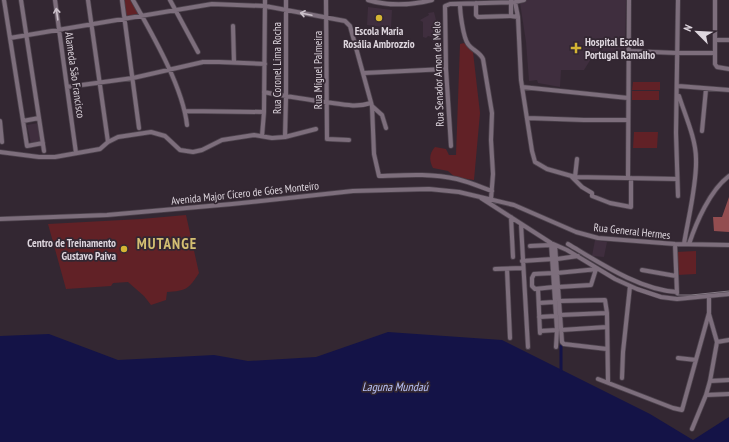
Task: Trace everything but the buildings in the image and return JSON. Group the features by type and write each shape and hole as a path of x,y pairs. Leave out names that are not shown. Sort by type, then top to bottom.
{"street":[{"path":"4,0 27,146 43,143"},
{"path":"21,0 44,151"},
{"name":"Alameda São Francisco","path":"55,0 76,153"},
{"path":"88,0 108,142"},
{"path":"122,0 139,128"},
{"path":"133,0 170,71 185,111 187,125"},
{"path":"170,0 198,52"},
{"path":"262,136 264,112 265,0"},
{"name":"Rua Coronel Lima Rocha","path":"285,137 286,0"},
{"name":"Rua Miguel Palmeira","path":"326,0 327,139 349,140"},
{"path":"368,0 402,4 432,0"},
{"path":"524,0 513,2 460,4 467,43 481,55 484,63 492,113 491,140 493,170 490,200 511,217 552,244 578,256 597,269 630,286 661,297 677,298 729,294"},
{"path":"577,159 574,177 582,187 592,193 592,196 610,203 632,207 628,120 629,0"},
{"path":"678,0 678,196"},
{"path":"715,0 715,66 718,68 729,69"},
{"path":"510,16 513,2"},
{"path":"513,2 518,17 522,87 535,162 541,166 574,177 677,179"},
{"path":"476,3 476,15 478,17 518,17"},
{"path":"10,38 26,34 212,4 265,6 347,22 350,26 364,73 371,104 374,154 379,176 422,174 441,176 457,179 492,192"},
{"name":"Rua Senador Arnon de Melo","path":"450,146 445,9 446,5 460,4"},
{"path":"233,26 234,62"},
{"path":"715,40 729,40"},
{"path":"629,51 677,53 715,52"},
{"path":"68,88 170,71 203,62 264,64"},
{"path":"364,73 446,69"},
{"path":"678,86 729,90"},
{"path":"522,87 628,98"},
{"path":"702,131 706,89"},
{"path":"264,92 286,97 355,106 371,104"},
{"path":"677,92 695,149 696,159 692,196 684,244"},
{"path":"371,104 382,115 386,128"},
{"path":"185,111 264,112"},
{"path":"23,121 39,118"},
{"path":"527,118 628,120"},
{"path":"0,121 2,142"},
{"path":"0,152 44,157 76,153 100,149 108,142 123,136 155,132 168,137 180,150 193,152 202,150 222,140 254,135 272,138 285,137 316,129"},
{"path":"689,244 694,228 712,196 722,182 729,176"},
{"name":"Avenida Major Cícero de Góes Monteiro","path":"0,219 123,214 218,206 328,193 387,189 429,189 459,192 490,200"},
{"name":"Rua General Hermes","path":"490,200 514,205 576,232 594,237 675,244 729,245"},
{"path":"511,217 513,257"},
{"path":"521,224 528,347"},
{"path":"687,227 694,228"},
{"path":"530,246 552,244"},
{"path":"552,244 555,259 557,315 559,330 564,344 607,349"},
{"path":"568,244 638,283 661,290 677,292"},
{"path":"675,244 677,298"},
{"path":"584,260 587,255"},
{"path":"522,261 578,256"},
{"path":"495,269 523,268"},
{"path":"507,269 510,338"},
{"path":"597,269 591,285 538,289 534,289 532,286 533,275 597,269"},
{"path":"642,270 676,276"},
{"path":"622,378 623,352 630,286"},
{"path":"538,289 540,332 607,327"},
{"path":"692,429 706,395 717,342 709,313 709,296"},
{"path":"539,302 605,300 607,313 608,382"},
{"path":"539,317 607,313"},
{"path":"598,379 678,410 682,410 709,313"},
{"path":"557,345 559,330"},
{"path":"717,342 729,340"},
{"path":"678,358 696,360"},
{"path":"710,381 729,380"},
{"path":"706,395 729,394"}],"shaded area":[{"path":"124,0 131,0 140,16 127,19"},
{"name":"Hospital Escola Portugal Ramalho","path":"527,0 626,0 625,59 605,60 594,54 584,70 561,70 560,87 538,83 537,80 529,81 526,42 520,3"},
{"name":"Escola Maria Rosália Ambrozzio","path":"368,7 392,10 391,28 367,25"},
{"path":"434,12 441,40 433,42 431,40 432,37 423,37 423,22 420,20 429,15 428,13"},
{"path":"464,43 473,52 480,113 474,180 455,177 448,171 433,168 430,160 435,147 446,149 449,155 456,155 460,44"},
{"path":"633,82 660,82 660,90 632,90"},
{"path":"632,91 659,91 659,100 632,100"},
{"path":"38,123 41,143 31,144 27,125"},
{"path":"634,132 658,132 657,148 633,148"},
{"path":"729,197 729,232 714,231 713,217 722,217"},
{"name":"Centro de Treinamento Gustavo Paiva","path":"186,215 199,273 192,283 183,290 167,292 166,300 151,305 144,296 128,282 113,283 111,286 66,289 48,224"},
{"path":"595,240 607,242 604,257 592,256"},
{"path":"696,251 696,274 677,275 676,252"}],"water":[{"name":"Laguna Mundaú","path":"388,332 502,340 650,414 693,440 729,417 729,442 0,442 0,336 49,334 118,360 214,355 248,361 316,357"}],"waterway":[{"path":"561,346 561,370"}],"tram line":[{"path":"677,295 729,291"}],"place":[{"name":"Escola Maria Rosália Ambrozzio","path":"379,18"},
{"name":"Hospital Escola Portugal Ramalho","path":"576,48"},
{"name":"Centro de Treinamento Gustavo Paiva","path":"124,249"}],"district":[{"name":"MUTANGE","path":"167,244"}]}
